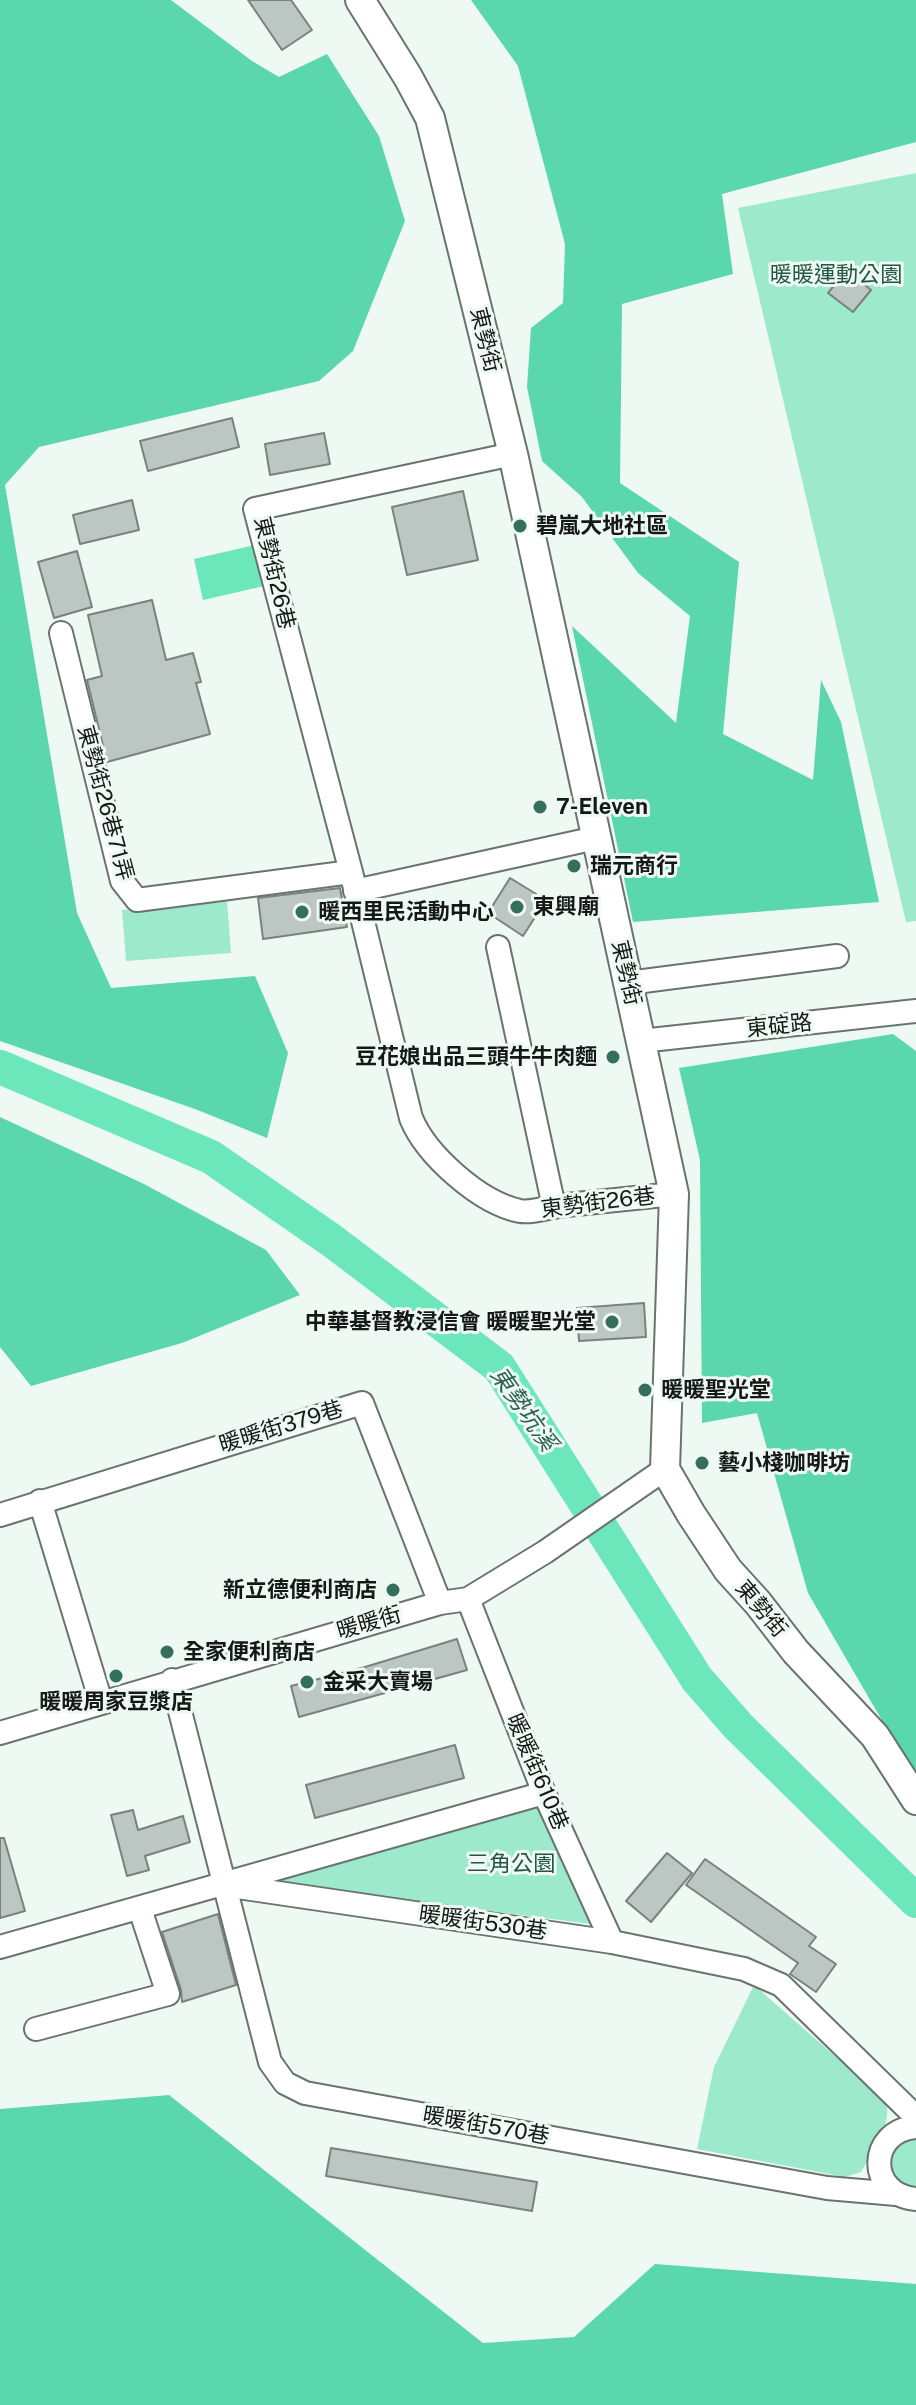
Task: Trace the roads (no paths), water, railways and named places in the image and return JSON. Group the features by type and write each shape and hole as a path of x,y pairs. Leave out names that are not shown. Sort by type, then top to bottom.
{"main road":[{"name":"東勢街","path":"360,0 430,118 513,454 674,1194 654,1475 796,1652 875,1736 916,1800"}],"street":[{"name":"東勢街26巷","path":"513,454 255,509 417,1134 464,1182 498,1204 524,1211 674,1194"},
{"name":"東勢街26巷71弄","path":"61,633 122,881 137,900 353,882"},
{"path":"353,882 596,838"},
{"path":"498,947 554,1207"},
{"path":"628,983 837,956"},
{"name":"東碇路","path":"641,1041 916,1011"},
{"name":"暖暖街379巷","path":"0,1515 362,1403 440,1603"},
{"name":"暖暖街","path":"0,1733 440,1603 468,1599 545,1552 654,1475"},
{"path":"40,1501 101,1702"},
{"name":"暖暖街610巷","path":"468,1599 544,1793 612,1942"},
{"name":"暖暖街570巷","path":"172,1680 270,2062 285,2083 305,2093 827,2188 906,2196"},
{"path":"224,1885 544,1793"},
{"name":"暖暖街530巷","path":"0,1947 224,1885 612,1942 744,1969 781,1985 916,2117"},
{"path":"36,2029 168,1994 140,1909"},
{"path":"906,2196 886,2186 879,2163 886,2141 895,2133 916,2127"}],"waterway":[{"name":"東勢坑溪","path":"0,1067 211,1157 331,1240 499,1367 697,1679 738,1726 916,1901"}],"place":[{"name":"碧嵐大地社區","path":"520,526"},
{"name":"7-Eleven","path":"540,807"},
{"name":"瑞元商行","path":"574,866"},
{"name":"東興廟","path":"517,907"},
{"name":"暖西里民活動中心","path":"302,912"},
{"name":"豆花娘出品三頭牛牛肉麵","path":"613,1057"},
{"name":"中華基督教浸信會 暖暖聖光堂","path":"612,1322"},
{"name":"暖暖聖光堂","path":"645,1390"},
{"name":"藝小棧咖啡坊","path":"702,1463"},
{"name":"新立德便利商店","path":"393,1590"},
{"name":"全家便利商店","path":"167,1652"},
{"name":"暖暖周家豆漿店","path":"116,1676"},
{"name":"金采大賣場","path":"307,1682"}],"park label":[{"name":"暖暖運動公園","path":"836,275"},
{"name":"三角公園","path":"511,1864"}]}
